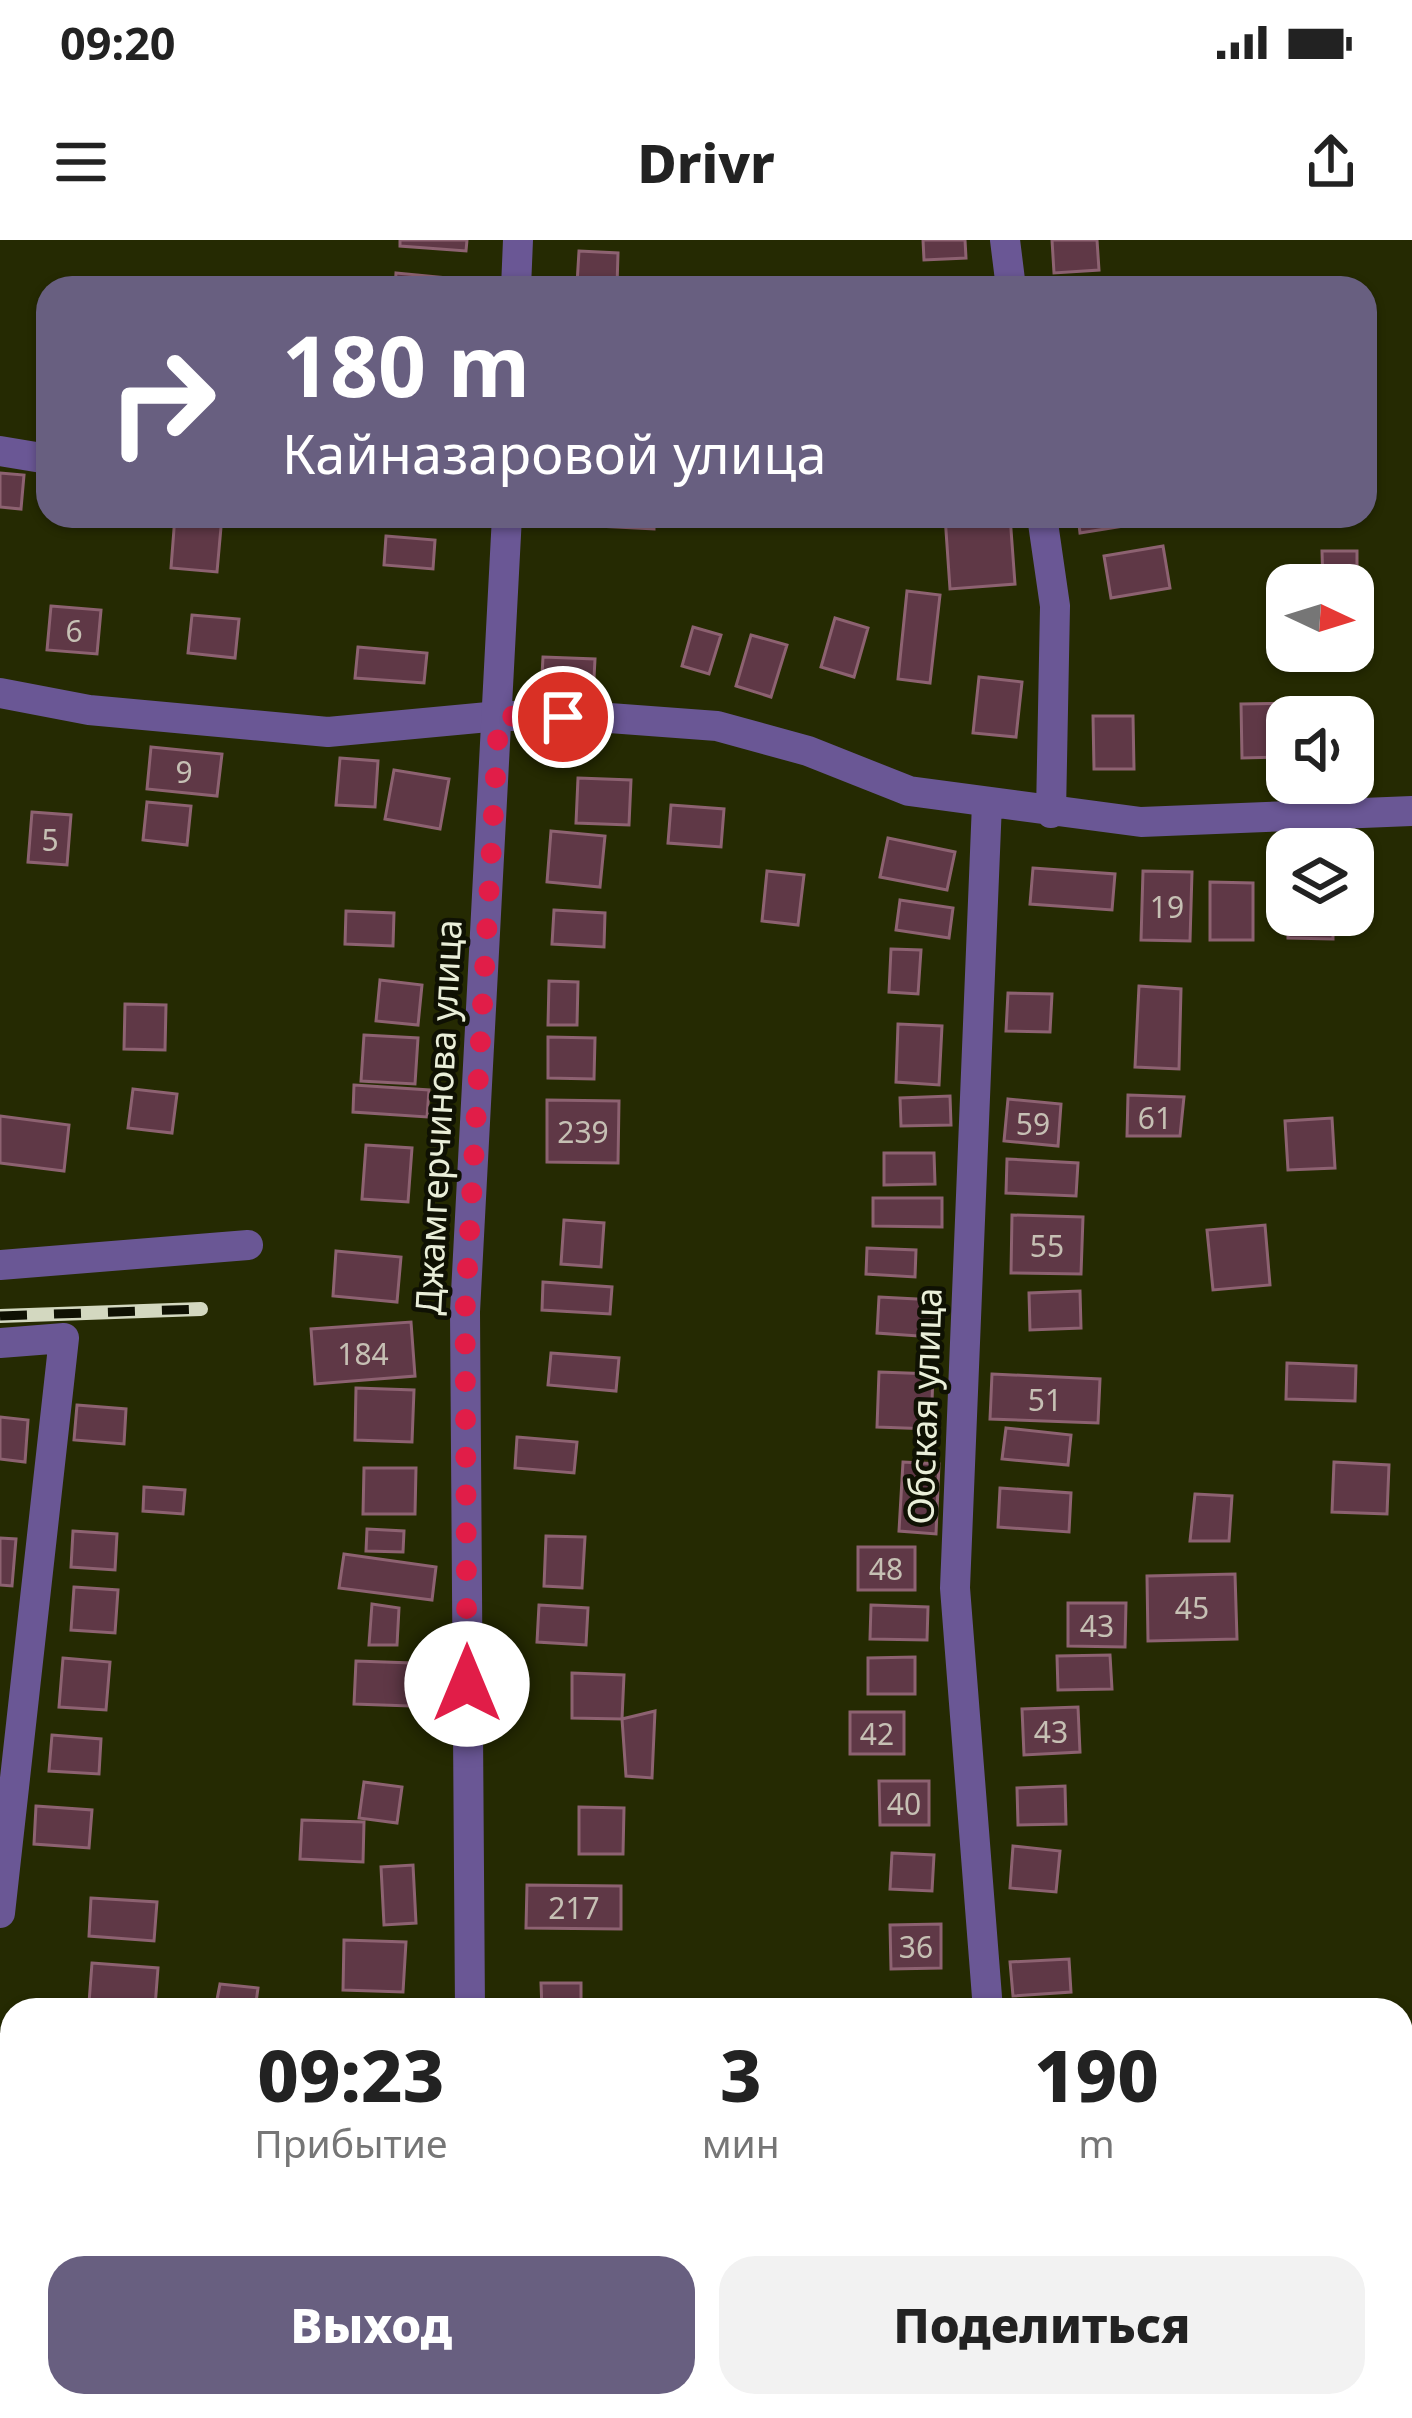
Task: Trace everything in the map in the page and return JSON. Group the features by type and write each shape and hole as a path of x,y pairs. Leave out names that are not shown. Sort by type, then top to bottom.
{"street":[{"path":"516,276 518,240"},
{"path":"1005,240 1010,276"},
{"path":"0,451 36,457"},
{"name":"Джамгерчинова улица","path":"470,1998 465,1312 507,528"},
{"path":"1044,528 1055,606 1051,813"},
{"path":"0,693 89,710 328,732 499,716 717,726 808,751 909,791 1142,822 1412,811"},
{"name":"Обская улица","path":"987,803 956,1588 987,1998"},
{"path":"0,1265 248,1246"},
{"path":"0,1343 64,1338 0,1913"}],"building":[{"path":"400,240 467,240 466,251 400,246"},
{"path":"923,240 965,240 966,258 924,260"},
{"path":"1052,240 1097,240 1099,270 1054,273"},
{"path":"579,251 618,253 617,276 577,276"},
{"path":"0,473 24,475 21,509 0,507"},
{"path":"174,528 221,528 217,572 171,568"},
{"path":"946,528 1011,528 1015,584 950,589"},
{"path":"386,536 435,540 433,569 384,565"},
{"path":"1163,546 1170,588 1111,598 1104,556"},
{"path":"1322,551 1357,551 1357,564 1322,564"},
{"path":"907,591 940,595 930,683 898,679"},
{"path":"51,606 101,610 97,654 47,650"},
{"path":"192,615 239,619 235,658 188,653"},
{"path":"835,618 868,628 854,677 821,667"},
{"path":"693,627 721,635 709,674 682,666"},
{"path":"751,635 787,645 771,697 736,686"},
{"path":"358,647 427,653 424,683 355,678"},
{"path":"543,657 595,659 593,697 541,694"},
{"path":"979,677 1022,682 1016,737 973,733"},
{"path":"1241,704 1266,704 1266,757 1242,758"},
{"path":"1093,716 1133,716 1134,769 1094,769"},
{"path":"151,747 222,754 217,796 147,789"},
{"path":"340,758 378,761 375,807 336,805"},
{"path":"394,770 449,779 440,829 385,819"},
{"path":"578,778 631,780 629,825 576,823"},
{"path":"147,802 191,806 187,845 143,840"},
{"path":"671,805 724,809 721,847 668,843"},
{"path":"32,812 71,815 67,865 28,862"},
{"path":"551,831 605,836 600,887 547,882"},
{"path":"888,838 955,852 947,890 880,877"},
{"path":"1033,868 1115,874 1112,910 1030,904"},
{"path":"767,871 804,875 798,925 762,921"},
{"path":"1143,871 1192,872 1190,941 1141,940"},
{"path":"1210,882 1253,883 1253,940 1210,940"},
{"path":"900,900 953,908 949,938 896,930"},
{"path":"554,910 605,913 604,947 552,944"},
{"path":"346,911 394,913 393,946 345,944"},
{"path":"1288,936 1333,936 1333,939"},
{"path":"891,949 921,950 918,994 889,992"},
{"path":"380,980 422,985 418,1025 376,1021"},
{"path":"549,981 578,982 577,1025 548,1025"},
{"path":"1139,986 1181,989 1179,1069 1135,1067"},
{"path":"1008,993 1052,994 1050,1032 1006,1031"},
{"path":"125,1004 166,1005 165,1050 124,1049"},
{"path":"898,1024 942,1026 939,1085 896,1082"},
{"path":"364,1035 418,1038 415,1084 361,1081"},
{"path":"548,1037 595,1038 594,1079 548,1078"},
{"path":"354,1085 429,1090 427,1117 353,1112"},
{"path":"133,1089 177,1094 172,1133 128,1128"},
{"path":"1128,1095 1184,1097 1180,1136 1127,1136"},
{"path":"950,1096 951,1125 901,1126 900,1098"},
{"path":"1008,1099 1061,1104 1058,1146 1004,1141"},
{"path":"547,1100 619,1101 618,1163 547,1162"},
{"path":"0,1116 69,1125 64,1171 0,1163"},
{"path":"1332,1118 1335,1168 1288,1170 1285,1121"},
{"path":"366,1145 412,1148 408,1202 362,1199"},
{"path":"884,1153 934,1153 935,1184 884,1185"},
{"path":"1007,1159 1078,1163 1076,1196 1006,1193"},
{"path":"873,1198 942,1198 942,1227 873,1226"},
{"path":"1012,1215 1083,1217 1081,1274 1011,1273"},
{"path":"564,1220 604,1223 601,1267 561,1264"},
{"path":"1265,1225 1270,1285 1213,1290 1207,1230"},
{"path":"867,1248 916,1250 915,1277 866,1274"},
{"path":"336,1251 401,1257 397,1302 333,1296"},
{"path":"543,1282 612,1287 610,1314 542,1310"},
{"path":"1080,1291 1081,1328 1030,1330 1029,1293"},
{"path":"879,1297 935,1300 932,1337 877,1333"},
{"path":"411,1322 415,1376 315,1384 311,1329"},
{"path":"551,1353 619,1358 616,1391 548,1385"},
{"path":"1287,1363 1356,1366 1355,1401 1286,1399"},
{"path":"879,1372 933,1374 931,1429 877,1427"},
{"path":"992,1374 1100,1379 1098,1423 990,1419"},
{"path":"356,1388 414,1390 412,1442 355,1440"},
{"path":"77,1405 126,1409 124,1444 74,1440"},
{"path":"0,1417 28,1420 25,1462 0,1459"},
{"path":"1006,1428 1071,1435 1068,1465 1002,1459"},
{"path":"517,1437 577,1442 574,1473 515,1468"},
{"path":"903,1462 939,1464 936,1534 899,1531"},
{"path":"1334,1462 1389,1465 1387,1514 1332,1512"},
{"path":"364,1468 416,1468 415,1514 363,1514"},
{"path":"144,1487 185,1490 183,1514 143,1511"},
{"path":"1000,1488 1071,1493 1069,1532 998,1527"},
{"path":"1195,1494 1232,1496 1229,1541 1190,1541"},
{"path":"367,1529 404,1531 403,1552 366,1551"},
{"path":"73,1531 117,1534 115,1570 71,1567"},
{"path":"546,1536 585,1537 582,1588 544,1586"},
{"path":"0,1538 16,1539 12,1586 0,1585"},
{"path":"858,1547 915,1547 915,1590 858,1590"},
{"path":"344,1554 436,1567 432,1600 339,1588"},
{"path":"1235,1574 1237,1639 1148,1641 1147,1576"},
{"path":"74,1587 118,1590 115,1633 71,1630"},
{"path":"1068,1603 1126,1603 1125,1647 1068,1646"},
{"path":"372,1604 399,1608 397,1645 369,1645"},
{"path":"539,1605 588,1608 586,1645 537,1642"},
{"path":"871,1605 928,1607 927,1640 870,1639"},
{"path":"1110,1655 1112,1689 1058,1690 1057,1656"},
{"path":"915,1657 915,1694 868,1694 868,1658"},
{"path":"63,1658 110,1662 106,1710 59,1707"},
{"path":"356,1661 412,1663 410,1706 354,1704"},
{"path":"572,1673 624,1675 622,1719 572,1718"},
{"path":"1078,1707 1080,1752 1024,1755 1022,1709"},
{"path":"655,1711 652,1778 626,1776 622,1719"},
{"path":"850,1712 904,1712 904,1754 850,1754"},
{"path":"52,1735 101,1739 99,1774 49,1771"},
{"path":"879,1781 929,1781 929,1825 880,1825"},
{"path":"364,1782 402,1787 397,1823 359,1818"},
{"path":"1065,1786 1066,1824 1018,1825 1017,1788"},
{"path":"36,1806 92,1810 89,1848 34,1844"},
{"path":"579,1807 624,1808 623,1854 579,1854"},
{"path":"302,1820 364,1822 363,1862 300,1859"},
{"path":"1013,1846 1060,1851 1056,1892 1010,1888"},
{"path":"892,1853 934,1855 932,1891 890,1889"},
{"path":"413,1865 416,1923 384,1925 381,1867"},
{"path":"527,1885 621,1886 621,1929 526,1928"},
{"path":"91,1898 157,1902 154,1941 89,1936"},
{"path":"941,1924 941,1968 891,1969 890,1925"},
{"path":"344,1940 406,1942 403,1992 343,1990"},
{"path":"1069,1959 1071,1992 1013,1996 1010,1962"},
{"path":"92,1963 158,1968 156,1998 89,1998"},
{"path":"541,1983 581,1983 581,1998 542,1998"},
{"path":"220,1984 258,1988 257,1998 217,1998"}],"railway":[{"path":"0,1316 201,1309"}],"route":[{"path":"467,1684 465,1312 499,716 563,717"}]}
